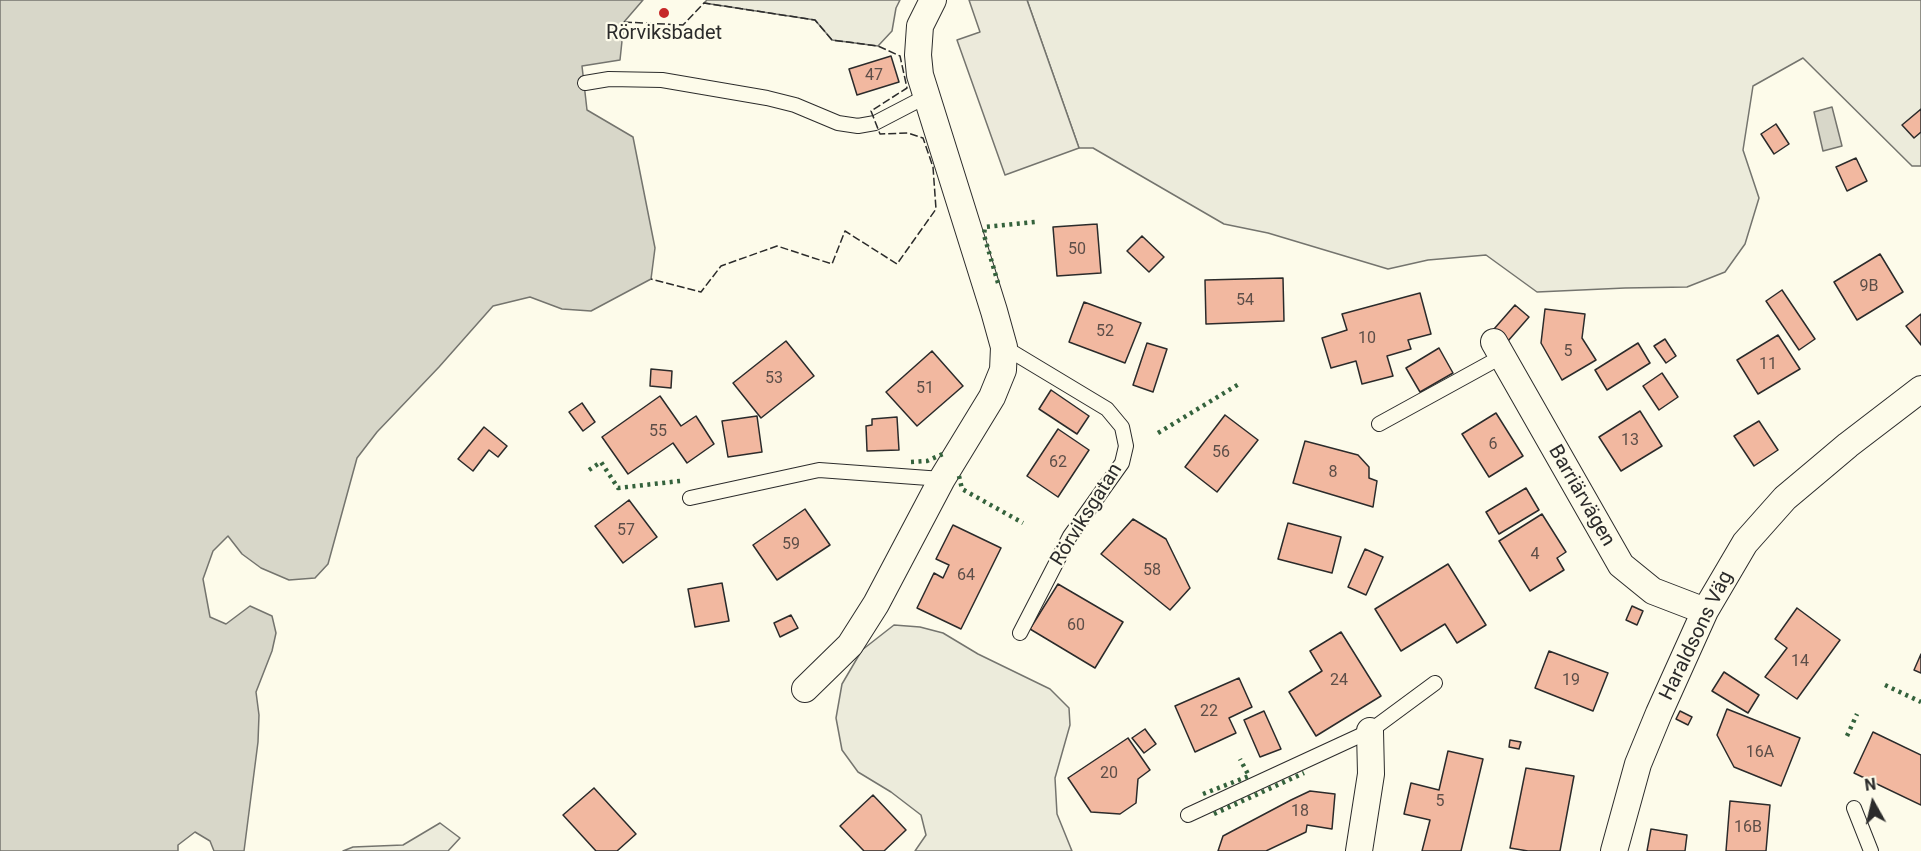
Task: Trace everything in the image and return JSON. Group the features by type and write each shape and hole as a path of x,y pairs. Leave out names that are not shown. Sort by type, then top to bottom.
{"street":[{"path":"805,689 850,645 876,604 942,479 992,397 1003,370 1004,347 920,75 918,56 920,26 933,0"},
{"name":"Barriärvägen","path":"1497,350 1621,565 1653,591 1705,611"},
{"name":"Haraldsons Väg","path":"1614,851 1638,764 1705,611 1745,543 1785,498 1848,445 1921,389"},
{"path":"1359,851 1371,774 1370,731"}],"lane":[{"path":"585,83 609,79 662,80 767,98 795,105 838,123 858,126 875,123 925,97"},
{"name":"Rörviksgatan","path":"1004,347 1107,409 1122,428 1126,446 1122,463 1070,536 1020,633"},
{"path":"1379,424 1497,350"},
{"path":"690,498 819,470 942,479"},
{"path":"1188,815 1370,731 1435,683"},
{"path":"1854,808 1871,851"}],"shaded area":[{"path":"0,0 643,0 624,22 620,60 582,66 587,110 633,137 655,248 651,279 591,311 562,309 530,297 493,306 377,432 357,458 328,564 315,578 289,580 261,568 242,554 228,536 213,551 203,579 210,617 226,624 250,606 272,616 276,633 272,651 256,692 259,715 258,742 244,851 214,851 210,841 195,832 178,845 178,851 0,851"},
{"name":"Rörviksbadet","path":"707,0 900,0 896,8 892,31 878,46 832,40 815,20 704,3"},
{"path":"969,0 1027,0 1079,148 1005,175 957,40 980,32"},
{"path":"1027,0 1921,0 1921,166 1912,166 1803,58 1753,86 1743,150 1759,198 1745,244 1725,272 1687,287 1537,292 1486,255 1428,260 1388,269 1268,233 1224,224 1093,148 1079,148"},
{"path":"1832,107 1842,146 1823,151 1814,112"},
{"path":"894,625 920,627 943,633 978,654 1050,689 1069,708 1070,725 1055,778 1057,814 1072,851 915,851 926,835 921,815 891,792 858,772 842,750 836,718 842,684 862,650"},
{"path":"440,823 460,838 448,851 343,851 353,847 403,845"}],"building":[{"path":"891,56 899,82 857,95 849,69"},
{"path":"1921,109 1921,132 1914,138 1902,125"},
{"path":"1776,124 1789,144 1774,154 1761,134"},
{"path":"1856,158 1867,181 1847,191 1836,167"},
{"path":"1097,224 1101,273 1057,276 1053,227"},
{"path":"1142,236 1164,257 1149,272 1127,251"},
{"path":"1880,254 1903,292 1857,320 1834,282"},
{"path":"1283,278 1284,321 1206,324 1205,280"},
{"path":"1782,290 1815,339 1799,350 1766,301"},
{"path":"1420,293 1431,334 1408,340 1411,349 1387,356 1393,376 1362,384 1356,361 1331,368 1322,338 1347,330 1342,314"},
{"path":"1084,302 1141,323 1125,363 1069,342"},
{"path":"1515,305 1529,317 1508,341 1494,329"},
{"path":"1545,309 1585,314 1582,338 1596,360 1562,380 1541,343"},
{"path":"1921,314 1921,345 1906,326"},
{"path":"1778,335 1800,369 1758,394 1737,360"},
{"path":"1665,339 1676,356 1666,363 1654,346"},
{"path":"786,341 814,376 761,418 733,383"},
{"path":"1147,343 1167,349 1153,392 1133,385"},
{"path":"1638,343 1650,363 1607,390 1595,370"},
{"path":"1439,348 1453,373 1420,392 1406,368"},
{"path":"932,351 963,386 917,426 886,392"},
{"path":"651,369 672,371 671,388 650,386"},
{"path":"1662,373 1678,397 1659,410 1643,386"},
{"path":"1051,390 1089,416 1077,434 1039,409"},
{"path":"660,396 681,426 696,416 714,444 687,463 673,443 628,474 602,437"},
{"path":"582,403 595,422 583,431 569,412"},
{"path":"1640,411 1662,446 1621,471 1599,437"},
{"path":"1496,413 1523,456 1489,477 1462,434"},
{"path":"1225,415 1258,440 1217,492 1185,467"},
{"path":"757,416 762,452 728,457 722,421"},
{"path":"897,417 899,450 867,451 866,426 872,425 872,419"},
{"path":"1759,421 1778,450 1754,466 1734,436"},
{"path":"484,427 507,446 498,457 489,450 473,471 458,459"},
{"path":"1058,429 1089,450 1058,497 1027,476"},
{"path":"1305,441 1358,455 1369,467 1369,478 1377,481 1373,507 1293,483"},
{"path":"1526,488 1539,510 1499,534 1486,512"},
{"path":"629,500 657,537 623,563 595,526"},
{"path":"805,509 830,545 777,580 753,545"},
{"path":"1542,514 1566,552 1557,558 1564,570 1530,591 1499,541"},
{"path":"1133,519 1166,539 1190,588 1170,610 1101,554"},
{"path":"1288,523 1341,537 1332,573 1278,559"},
{"path":"953,525 1001,548 961,629 917,608 934,573 943,578 949,565 936,559"},
{"path":"1365,549 1383,557 1366,595 1348,587"},
{"path":"1448,564 1486,625 1457,643 1445,624 1401,651 1375,609"},
{"path":"722,583 729,621 695,627 688,589"},
{"path":"1058,584 1123,622 1095,668 1030,629"},
{"path":"1632,606 1643,611 1637,625 1626,620"},
{"path":"1797,608 1840,640 1797,699 1765,677 1787,648 1775,639"},
{"path":"791,615 798,628 780,637 774,623"},
{"path":"1341,632 1381,696 1316,736 1289,692 1322,671 1310,651"},
{"path":"1549,651 1608,673 1593,711 1535,688"},
{"path":"1921,654 1921,673 1914,670"},
{"path":"1724,672 1759,695 1748,713 1712,691"},
{"path":"1239,678 1252,707 1229,718 1236,733 1195,752 1175,706"},
{"path":"1727,709 1800,738 1781,786 1734,767 1717,735"},
{"path":"1264,711 1281,749 1260,757 1244,720"},
{"path":"1680,711 1692,717 1688,725 1676,719"},
{"path":"1145,729 1156,744 1144,753 1132,738"},
{"path":"1873,732 1921,755 1921,805 1854,773"},
{"path":"1128,738 1150,770 1138,779 1136,803 1120,814 1091,812 1068,778"},
{"path":"1510,740 1521,742 1519,749 1509,747"},
{"path":"1448,751 1483,759 1461,851 1422,851 1430,820 1404,814 1411,783 1439,790"},
{"path":"1526,768 1574,776 1560,851 1528,851 1510,848"},
{"path":"594,788 636,834 617,851 596,851 563,815"},
{"path":"1310,791 1335,794 1332,829 1307,825 1306,832 1266,851 1218,851 1223,836"},
{"path":"873,795 906,830 884,851 864,851 840,826"},
{"path":"1730,801 1770,805 1766,851 1726,851"},
{"path":"1651,829 1687,835 1685,851 1647,851"}],"hedge":[{"path":"998,283 984,235 985,227 1035,222"},
{"path":"1158,433 1239,384"},
{"path":"911,462 927,461 945,453"},
{"path":"589,470 601,462 618,488 680,481"},
{"path":"959,476 962,489 1023,523"},
{"path":"1885,685 1921,702"},
{"path":"1847,736 1857,714"},
{"path":"1203,794 1249,776 1240,759"},
{"path":"1214,814 1304,773"}],"fence":[{"path":"624,22 683,25 704,3 815,20 832,40 878,46 900,56 907,88 871,111 880,134 908,133 923,138 933,167 936,209 897,264 845,231 832,264 777,246 721,266 701,292 651,279"}],"place":[{"name":"Rörviksbadet","path":"664,13"}]}
